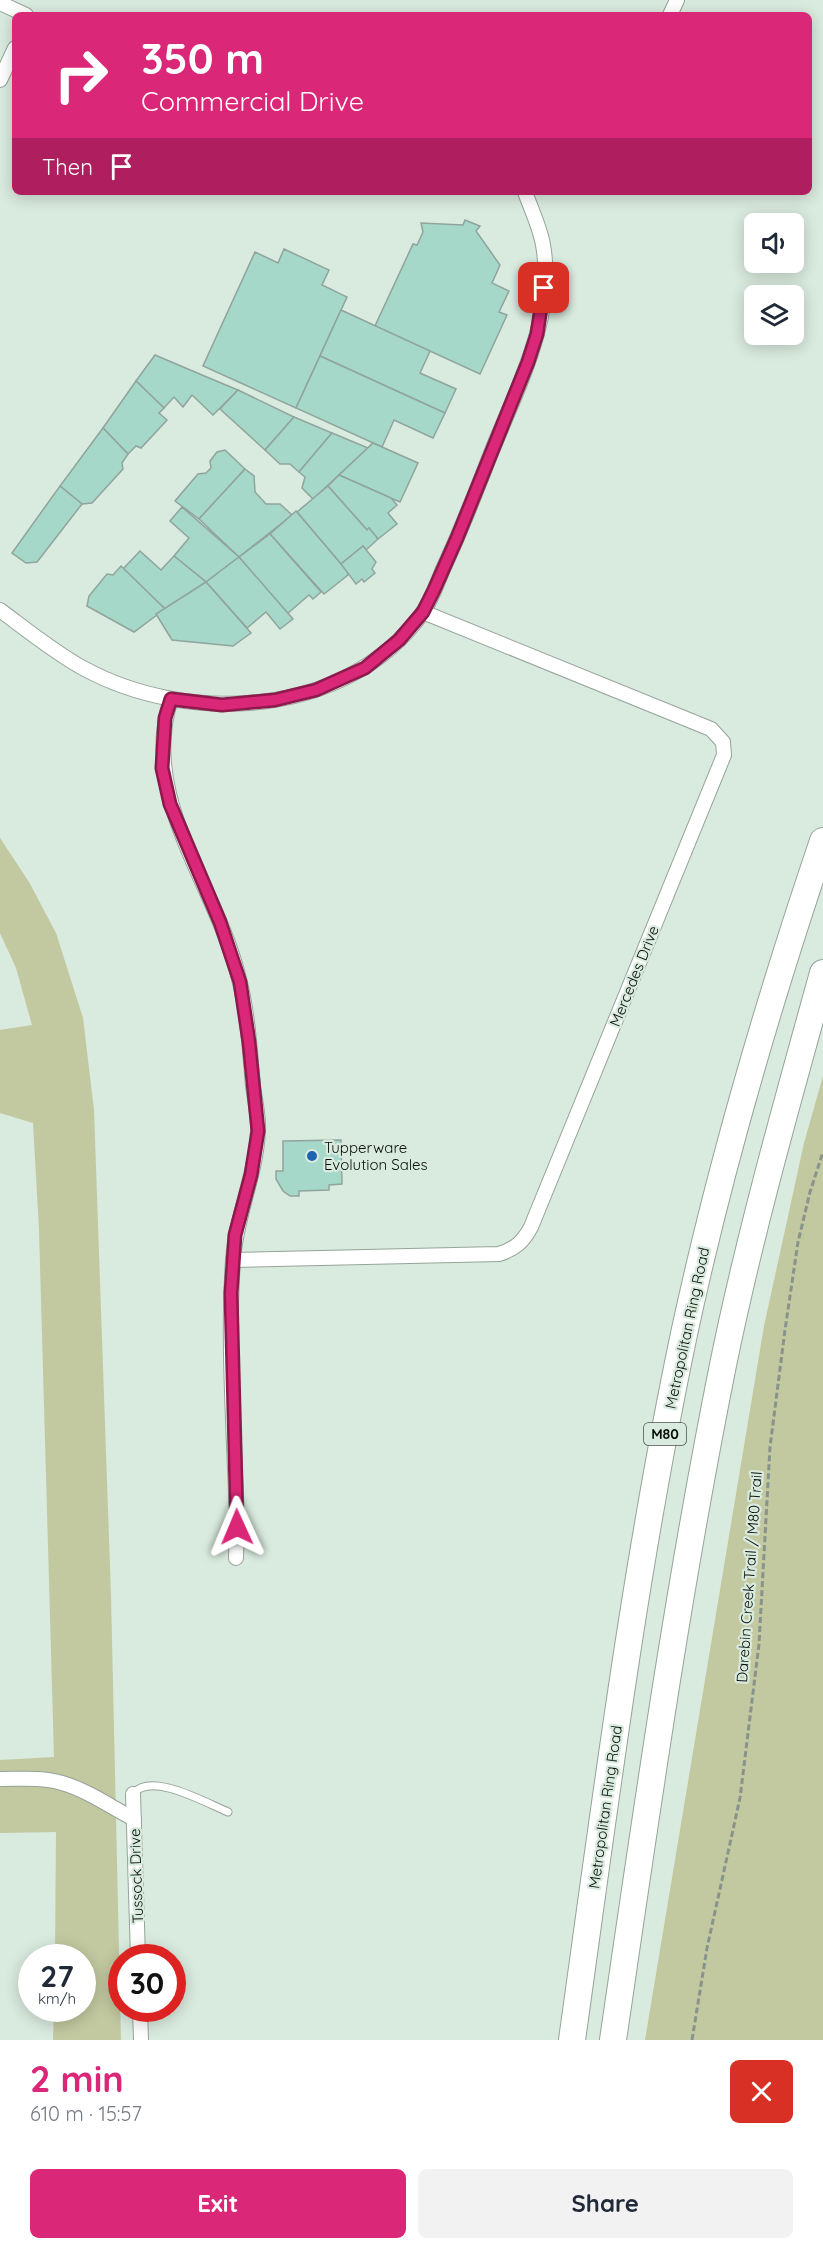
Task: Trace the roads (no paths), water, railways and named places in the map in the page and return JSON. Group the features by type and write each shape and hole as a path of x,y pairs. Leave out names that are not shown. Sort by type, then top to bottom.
{"highway":[{"name":"Metropolitan Ring Road","path":"572,2040 603,1813 653,1494 685,1332 740,1107 823,842"},
{"name":"M80","path":"613,2040 685,1565 723,1365 765,1182 823,973"}],"street":[{"path":"0,3 20,12"},
{"path":"0,80 12,54"},
{"path":"0,609 84,669 138,691 171,699 222,705 275,700 316,690 365,668 399,640 423,612 457,538 537,334 544,303 543,243 526,195"},
{"name":"Mercedes Drive","path":"233,1260 499,1254 514,1249 524,1239 531,1227 724,755 723,742 711,729 423,612"},
{"path":"171,699 165,718 162,768 168,795 220,922 240,982 258,1131 251,1175 235,1235 231,1293 236,1558"},
{"path":"0,1779 60,1782 77,1788 134,1819"},
{"name":"Tussock Drive","path":"133,1794 138,1944"},
{"path":"140,2022 141,2040"}],"lane":[{"path":"133,1794 145,1785 162,1786 228,1812"}],"place":[{"name":"Tupperware Evolution Sales","path":"312,1156"}]}
